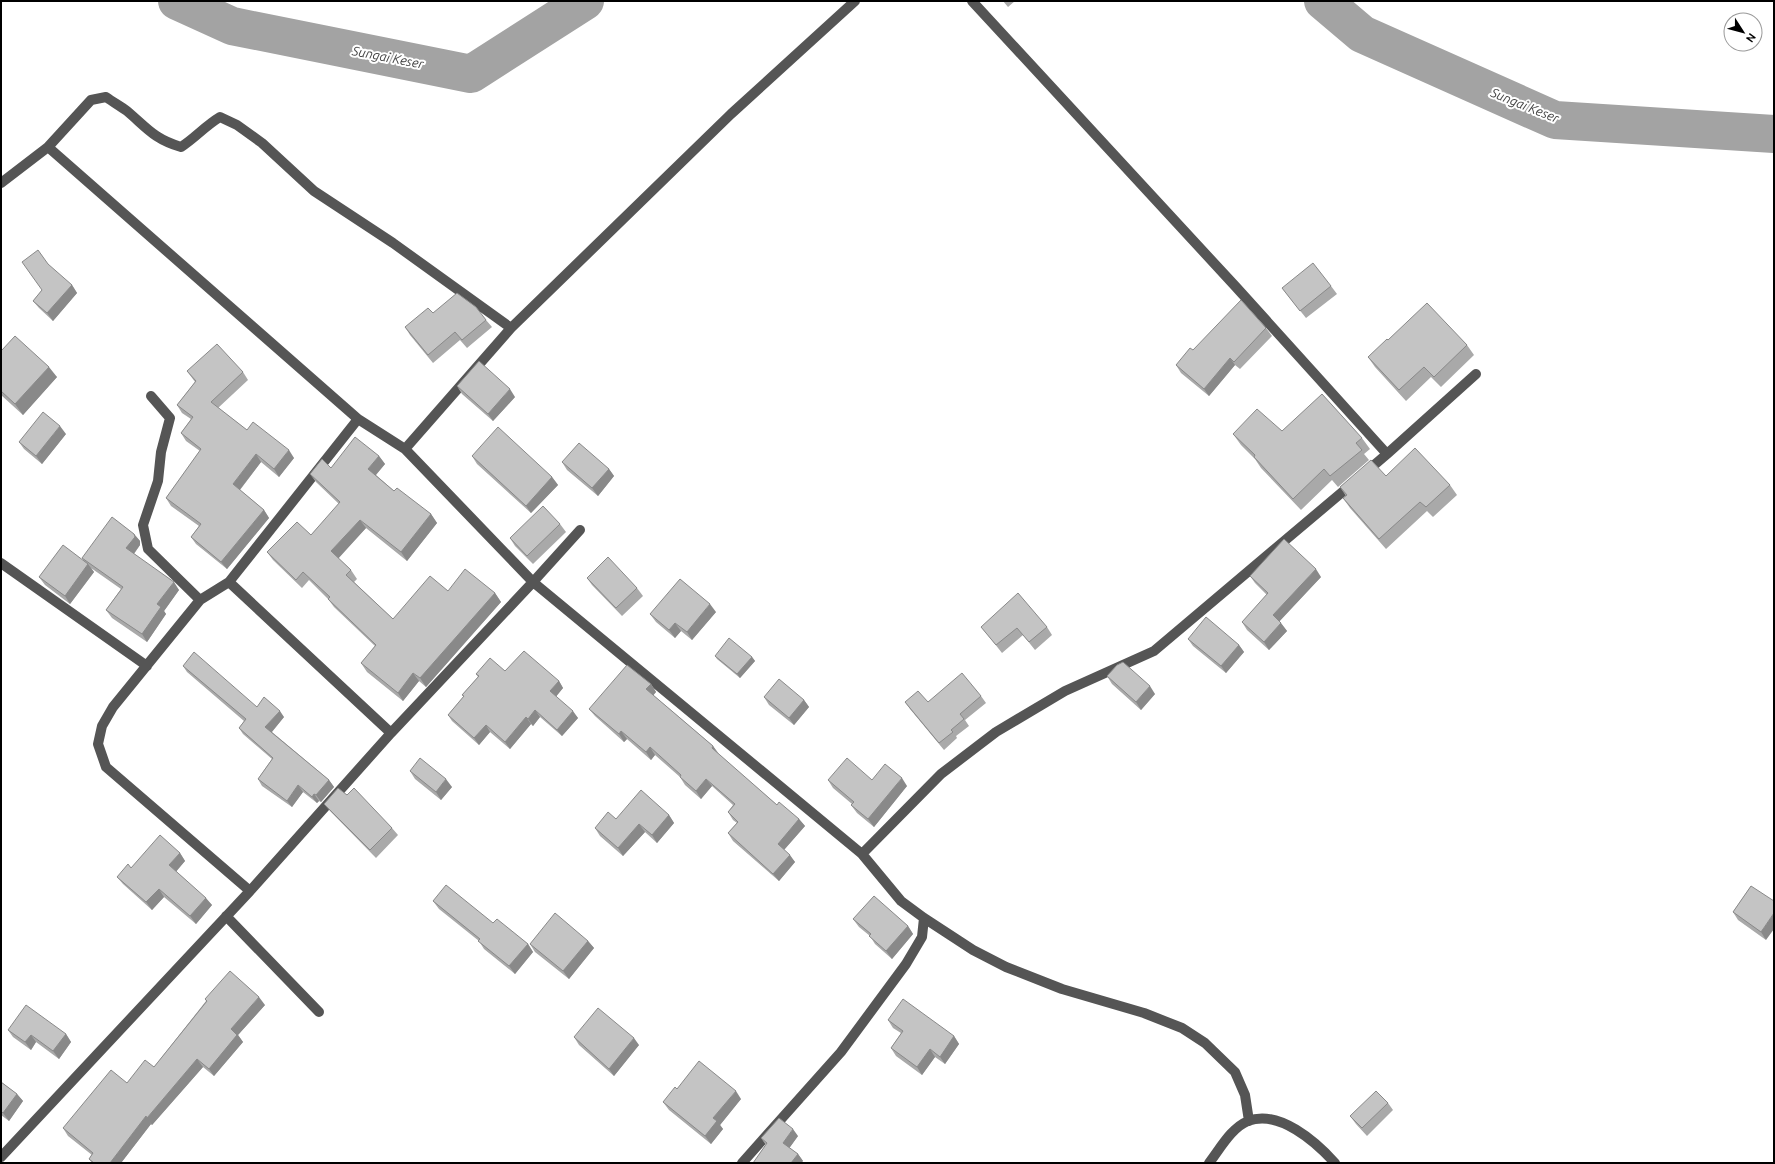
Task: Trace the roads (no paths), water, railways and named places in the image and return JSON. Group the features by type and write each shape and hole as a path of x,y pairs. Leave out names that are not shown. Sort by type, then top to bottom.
{"street":[{"path":"405,449 511,328 731,114 855,1"},
{"path":"972,1 1387,454"},
{"path":"1,183 48,147 91,100 106,97 126,110 148,131 165,142 181,147 193,139 207,125 220,117 237,125 262,143 314,191 393,243 511,328"},
{"path":"48,147 358,419 405,449 533,582 862,854 901,901 973,950 1006,968 1062,989 1144,1013 1182,1028 1205,1043 1235,1072 1245,1095 1249,1121"},
{"path":"862,854 941,774 996,732 1065,691 1154,651 1387,454 1476,374"},
{"path":"151,396 170,418 161,452 158,481 143,525 148,549 200,600"},
{"path":"250,891 106,767 98,744 102,726 113,707 200,600 229,582 358,419"},
{"path":"1,1157 250,891 391,733 580,530"},
{"path":"1,563 147,666"},
{"path":"229,582 391,733"},
{"path":"226,916 319,1012"},
{"path":"742,1163 841,1052 902,970 922,937 924,918"},
{"path":"1208,1163 1232,1132 1249,1121 1270,1119 1292,1127 1323,1149 1335,1163"}],"waterway":[{"name":"Sungai Keser","path":"177,1 232,26 471,74 585,1"},
{"name":"Sungai Keser","path":"1323,1 1362,34 1555,120 1774,134"}]}
